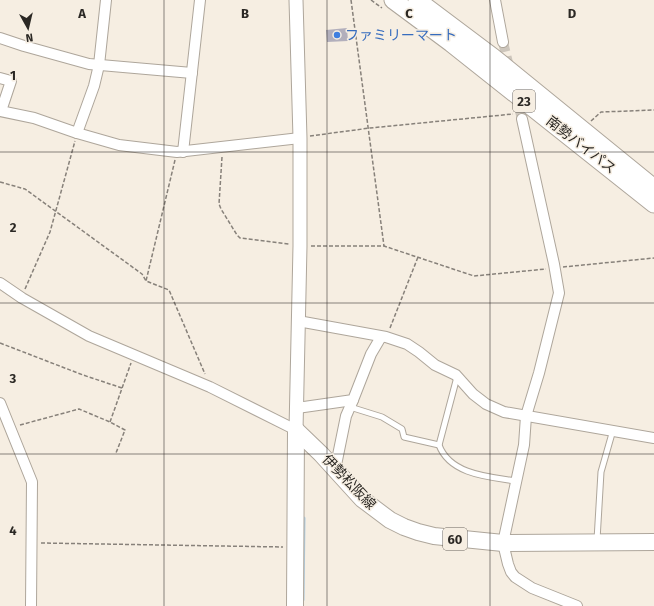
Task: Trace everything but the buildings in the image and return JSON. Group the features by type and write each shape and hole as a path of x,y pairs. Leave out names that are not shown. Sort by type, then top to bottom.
{"highway":[{"name":"南勢バイパス","path":"393,0 482,67 654,204"},
{"name":"南勢バイパス","path":"417,0 493,57 654,188"}],"main road":[{"name":"伊勢松阪線","path":"296,430 321,454 362,499 390,520 404,528 434,536 503,543 654,542"},
{"path":"295,606 296,430"}],"street":[{"path":"77,133 94,86 99,65 106,0"},
{"path":"180,152 192,73 200,0"},
{"path":"0,283 22,298 89,336 210,387 296,430 300,246 300,138 296,0"},
{"path":"495,0 503,42"},
{"path":"0,38 88,64 192,73"},
{"path":"0,78 11,81 1,111 34,118 77,133 119,145 180,152 300,138"},
{"path":"519,116 555,268 559,293 539,373 526,416 524,445 503,543 508,564 515,577 532,588 577,606"},
{"path":"298,321 384,337 406,344 435,365 458,376 473,394 486,404 504,412 654,438"},
{"path":"335,470 346,416 371,354 384,337"},
{"path":"0,403 32,482 31,606"},
{"path":"297,408 352,404"}],"lane":[{"path":"458,376 439,445 442,453 447,460 460,468 481,475 516,481"},
{"path":"352,404 382,417 402,429 404,438 439,445"},
{"path":"597,543 601,472 613,430"}],"path":[{"path":"351,0 384,246"},
{"path":"591,121 601,112 654,110"},
{"path":"300,138 369,129 512,115 519,116"},
{"path":"22,298 50,232 77,133"},
{"path":"222,147 219,204 220,208 240,238 300,246 384,246 474,276 654,258"},
{"path":"146,281 180,152"},
{"path":"0,182 25,189 142,274 146,281 169,290 210,387"},
{"path":"384,337 418,257"},
{"path":"0,343 83,376 122,388"},
{"path":"110,422 134,355"},
{"path":"10,427 79,409 125,430 116,454"},
{"path":"32,543 295,547"}],"waterway":[{"path":"303,600 304,518"}],"tunnel":[{"path":"503,42 510,71"},
{"path":"516,96 522,119"}],"place":[{"name":"ファミリーマート","path":"337,35"}]}
